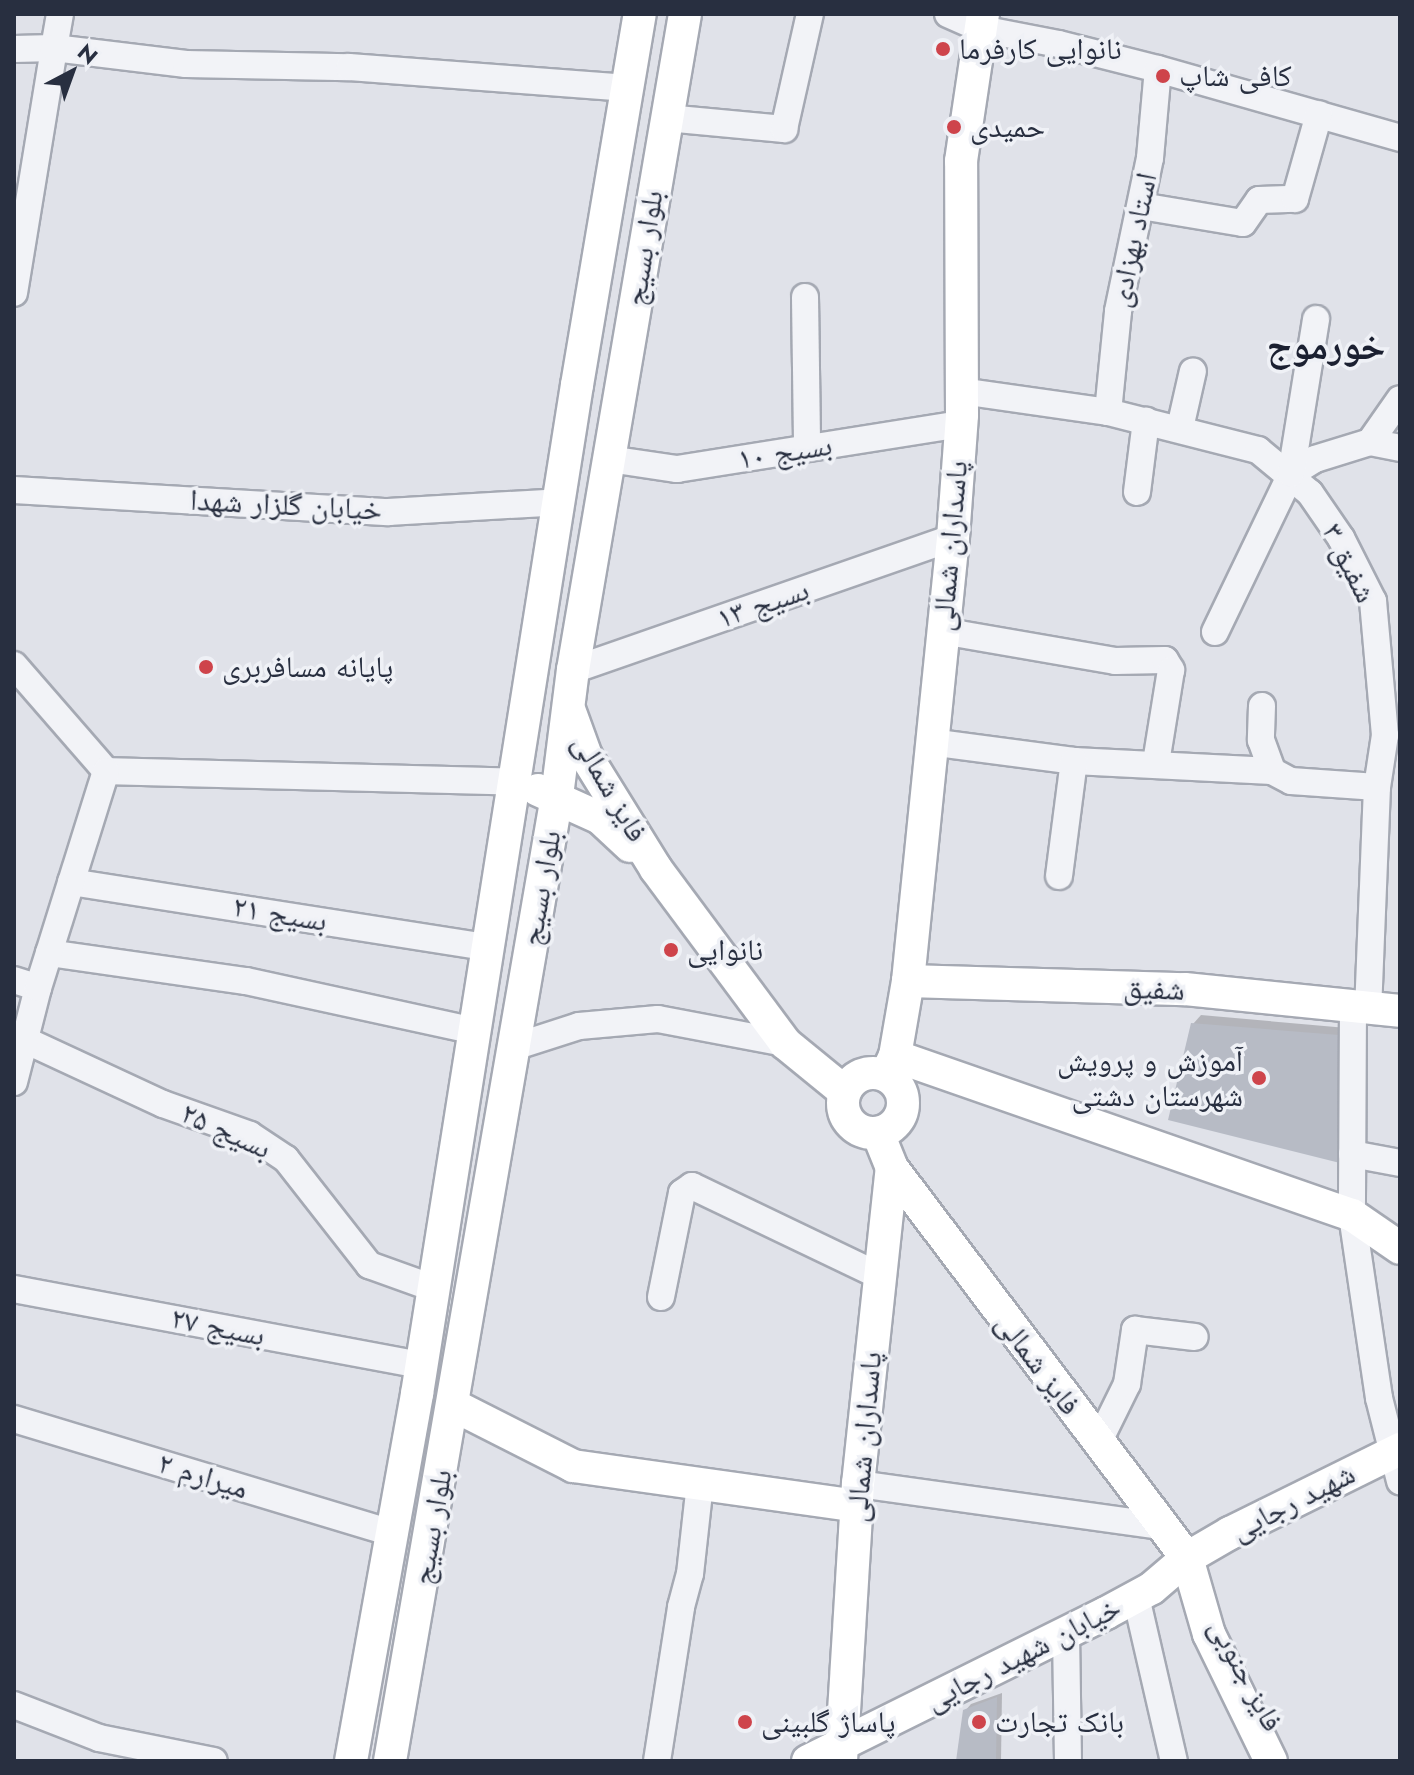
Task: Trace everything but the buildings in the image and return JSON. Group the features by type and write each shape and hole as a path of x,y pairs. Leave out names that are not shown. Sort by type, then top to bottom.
{"main road":[{"name":"بلوار بسیج","path":"351,1761 421,1365 640,14"},
{"name":"بلوار بسیج","path":"390,1761 557,796 573,670 685,14"},
{"name":"پاسداران شمالی","path":"891,1066 908,981 953,538 961,424 961,161 967,19"},
{"name":"فایز شمالی","path":"568,705 586,756 656,869 785,1043 845,1092"},
{"name":"فایز شمالی","path":"515,782 557,796 600,818 656,869"},
{"name":"شفیق","path":"908,981 1185,989 1400,1011"},
{"path":"891,1066 902,1094 903,1107 899,1119 878,1133 854,1126 843,1105 845,1092 862,1074 891,1066 1352,1215 1400,1248"},
{"path":"461,1113 501,1121"},
{"name":"پاسداران شمالی","path":"842,1752 857,1495 892,1168 878,1133"},
{"name":"فایز شمالی","path":"892,1168 1187,1558"},
{"path":"453,1405 573,1466 700,1484 857,1495"},
{"name":"شهید رجایی","path":"1187,1558 1230,1533 1397,1461"},
{"name":"فایز جنوبی","path":"1187,1558 1199,1590 1209,1634 1271,1761"},
{"name":"خیابان شهید رجایی","path":"808,1761 842,1752 1136,1597 1187,1558"},
{"name":"فایز جنوبی","path":"1199,1590 1229,1636 1291,1761"}],"street":[{"path":"14,293 60,14"},
{"path":"666,118 784,129 810,14"},
{"path":"967,19 1158,69 1400,138"},
{"path":"14,49 54,48 186,64 349,67 628,88"},
{"name":"استاد بهزادی","path":"1108,412 1118,311 1150,158 1158,69"},
{"path":"1141,206 1243,223 1259,200 1295,199 1319,114"},
{"path":"805,297 807,448"},
{"path":"1215,632 1291,474 1316,319"},
{"path":"1180,428 1193,371"},
{"name":"شفیق ۳","path":"961,391 1108,412 1258,450 1291,474 1310,493 1341,538 1373,601 1388,645 1386,777 1360,1007 1352,1215 1379,1398 1397,1461"},
{"path":"1370,442 1400,399"},
{"path":"1137,492 1146,421"},
{"name":"بسیج ۱۰","path":"609,459 677,469 961,424"},
{"path":"1291,474 1315,459 1370,442 1400,448"},
{"name":"خیابان گلزار شهدا","path":"14,490 388,512 559,502"},
{"name":"بسیج ۱۳","path":"573,670 953,538"},
{"path":"942,631 1115,661 1165,660 1171,670 1156,763"},
{"path":"14,665 106,771 515,782"},
{"path":"1262,706 1261,740 1272,771"},
{"path":"930,742 1074,761 1272,771 1291,781 1386,777"},
{"path":"1059,876 1074,761"},
{"path":"14,1082 25,1040 26,984 49,953 106,771"},
{"name":"بسیج ۲۱","path":"71,882 488,947"},
{"path":"49,953 246,981 475,1031"},
{"path":"514,1047 579,1026 658,1019 785,1043"},
{"name":"بسیج ۲۵","path":"25,1040 163,1104 250,1135 286,1159 369,1265 433,1288"},
{"path":"1352,1154 1400,1163"},
{"path":"661,1297 682,1193 692,1186 880,1276"},
{"name":"بسیج ۲۷","path":"14,1289 421,1365"},
{"path":"1098,1443 1127,1384 1135,1330 1195,1337"},
{"name":"میرارم ۲","path":"14,1419 392,1533"},
{"path":"657,1761 681,1607 690,1574 700,1484"},
{"path":"857,1495 1161,1526"},
{"path":"1136,1597 1174,1761"},
{"path":"1066,1633 1068,1761"},
{"path":"14,1705 95,1750 214,1761"}],"place":[{"name":"نانوایی کارفرما","path":"943,49"},
{"name":"کافی شاپ","path":"1163,76"},
{"name":"حمیدی","path":"954,127"},
{"name":"پایانه مسافربری","path":"206,667"},
{"name":"نانوایی","path":"671,950"},
{"name":"آموزش و پرویش شهرستان دشتی","path":"1259,1078"},
{"name":"پاساژ گلبینی","path":"745,1722"},
{"name":"بانک تجارت","path":"979,1722"}],"district":[{"name":"خورموج","path":"1326,346"}]}
